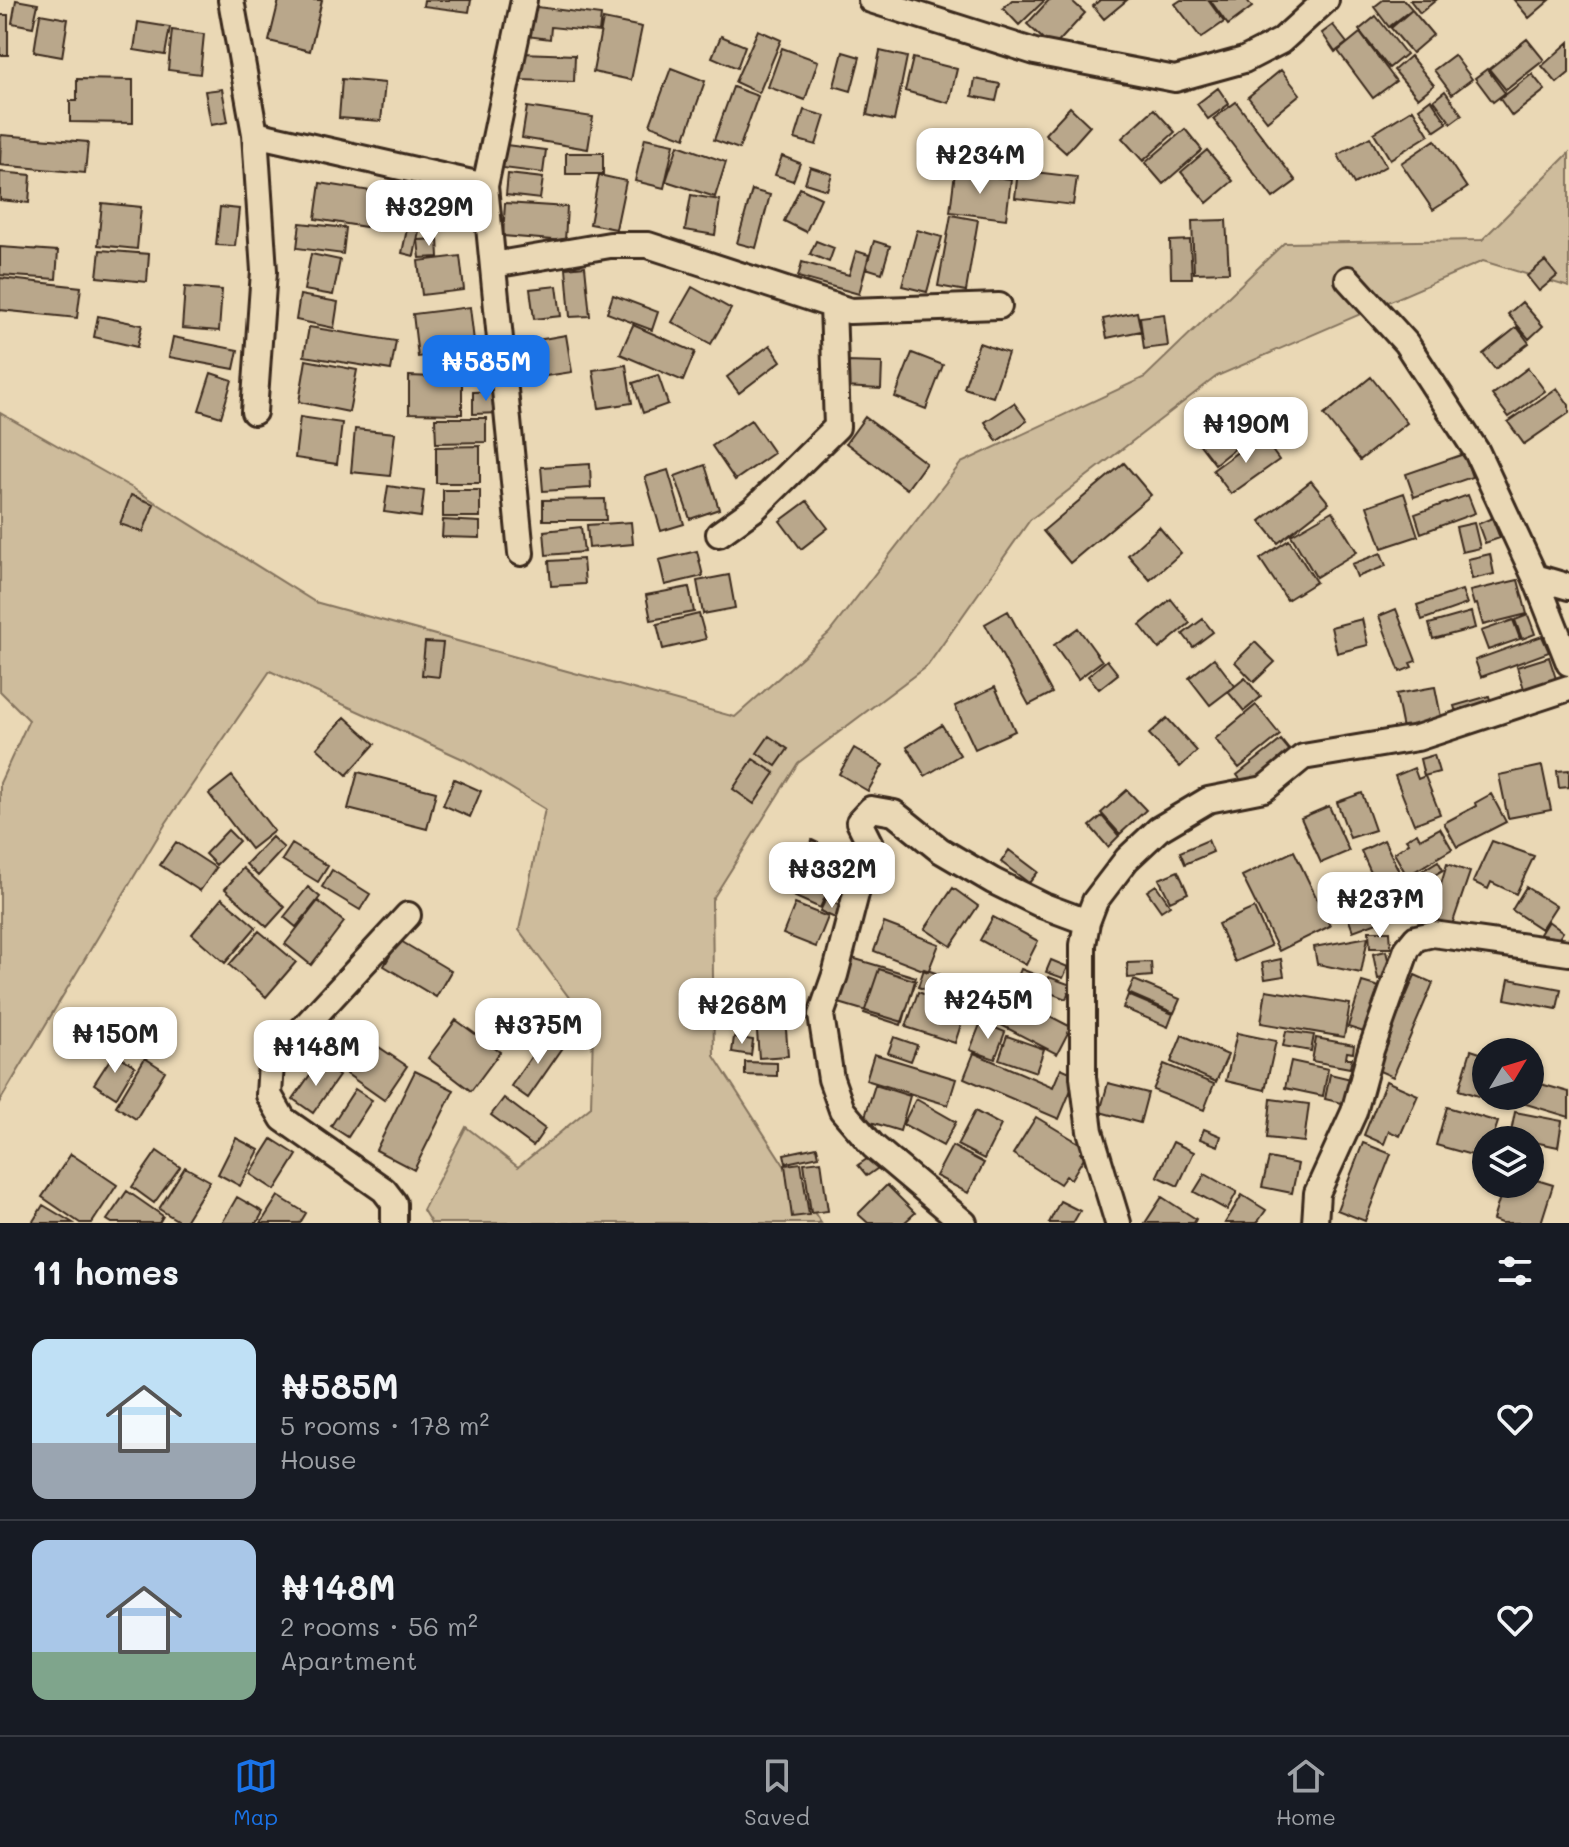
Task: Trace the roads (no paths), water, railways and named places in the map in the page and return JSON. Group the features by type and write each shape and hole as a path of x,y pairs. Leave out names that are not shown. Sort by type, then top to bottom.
{"street":[{"path":"231,0 255,134 264,271 254,412"},
{"path":"521,553 485,186 524,0"},
{"path":"871,0 1035,52 1175,79 1244,60 1281,41 1326,0"},
{"path":"255,134 485,186"},
{"path":"493,265 610,245 648,245 850,311 999,306"},
{"path":"1348,279 1406,343 1477,452 1535,577 1569,663"},
{"path":"719,534 754,509 837,427 833,305"},
{"path":"1535,577 1569,587"},
{"path":"1118,1223 1090,1131 1083,1077 1083,945 1095,901 1127,859 1159,829 1208,800 1264,789 1303,757 1417,738 1569,688"},
{"path":"964,1223 873,1146 842,1110 831,1079 821,1015 872,848 859,822 871,809 894,813 940,850 993,881 1044,906 1087,922"},
{"path":"394,1223 394,1203 384,1190 283,1119 269,1095 271,1063 408,915"},
{"path":"1315,1223 1317,1193 1354,1112 1371,1050 1407,949 1416,938 1433,934 1569,953"}]}
